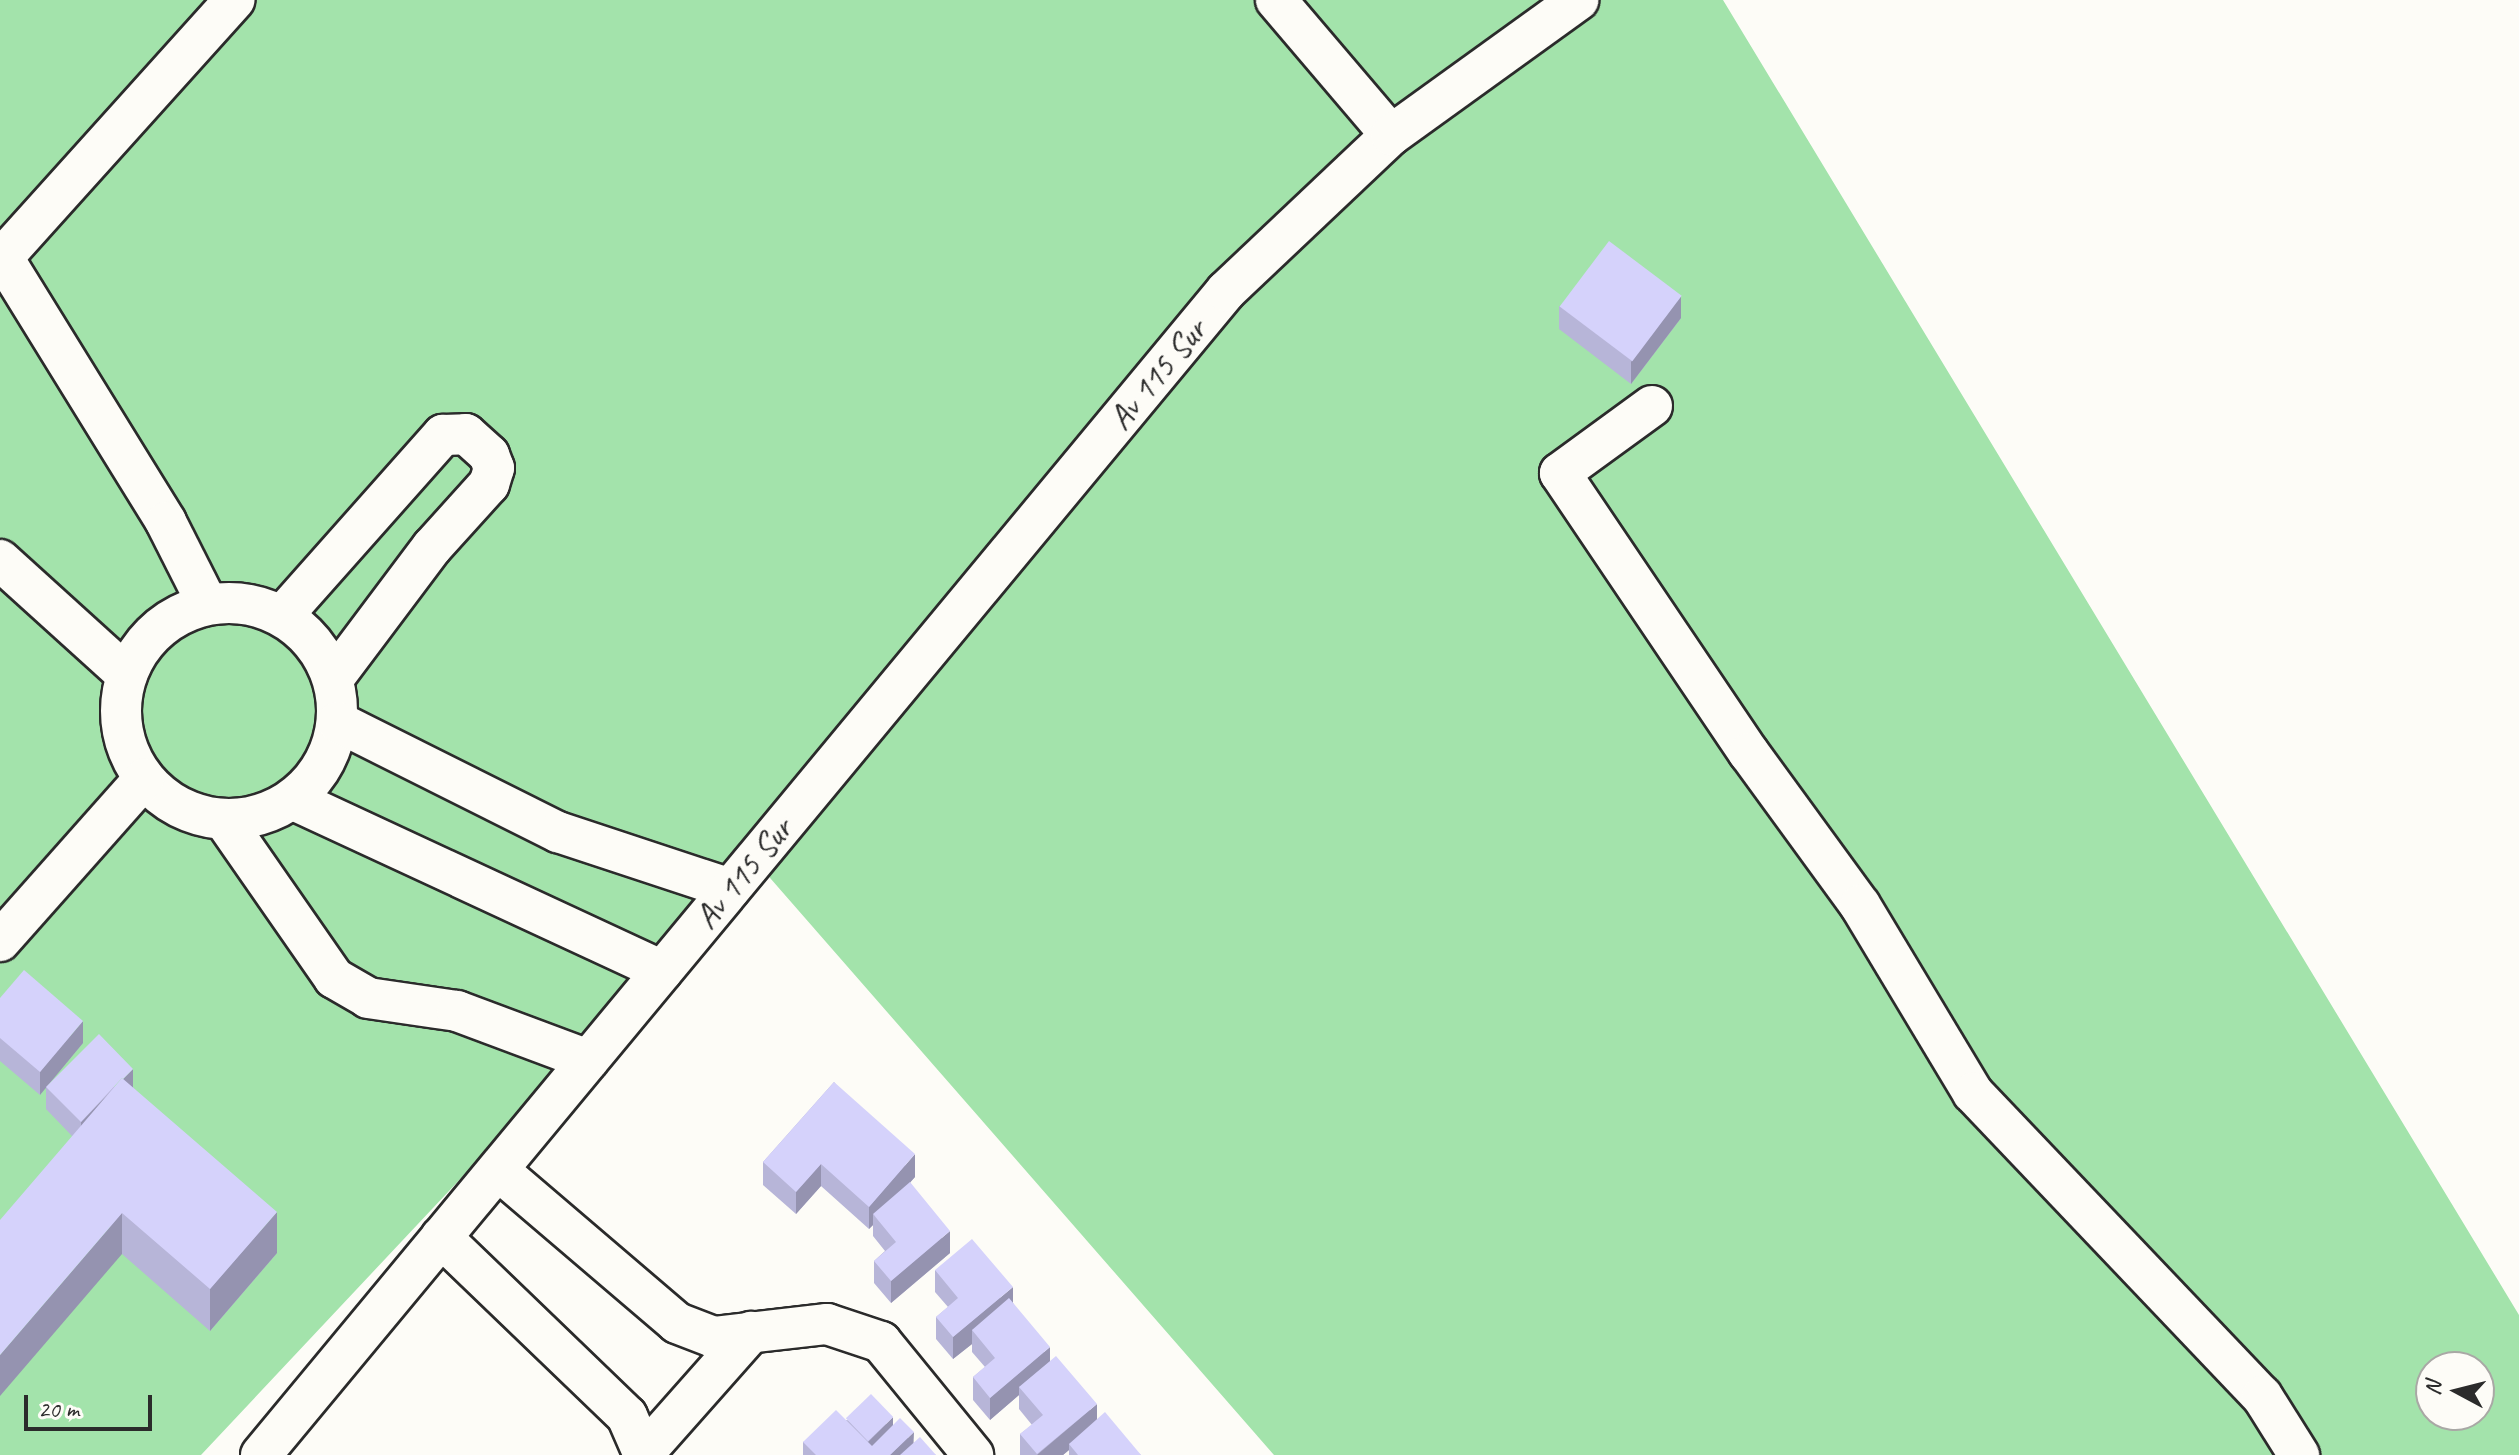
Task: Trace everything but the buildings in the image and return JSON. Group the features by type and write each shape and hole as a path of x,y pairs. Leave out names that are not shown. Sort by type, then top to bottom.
{"street":[{"path":"207,603 166,522 2,255 234,0"},
{"path":"1276,0 1391,135"},
{"name":"Av 115 Sur","path":"261,1455 1226,291 1391,135 1578,0"},
{"path":"1652,406 1560,473 1749,753 1860,905 1973,1093 2262,1396 2299,1455"},
{"path":"283,615 387,502 443,435 466,434 489,455 494,468 489,484 432,547 333,679"},
{"path":"387,502 432,547"},
{"path":"0,560 127,675"},
{"path":"207,603 253,604 283,615 312,643 333,679 338,722 331,752 316,779 294,800 259,817 225,821 182,810 144,779 129,753 121,714 127,675 146,641 176,616 207,603"},
{"path":"338,722 558,832 730,889"},
{"path":"0,941 144,779"},
{"path":"294,800 662,971"},
{"path":"225,821 334,978 368,998 457,1011 588,1060"},
{"path":"498,1170 677,1323 713,1337 827,1324 881,1342 973,1455"},
{"path":"441,1237 627,1416 644,1454 751,1332"}],"green space":[{"path":"0,0 1723,0 2519,1315 2519,1455 1274,1455 757,863 201,1455 0,1455"}]}
